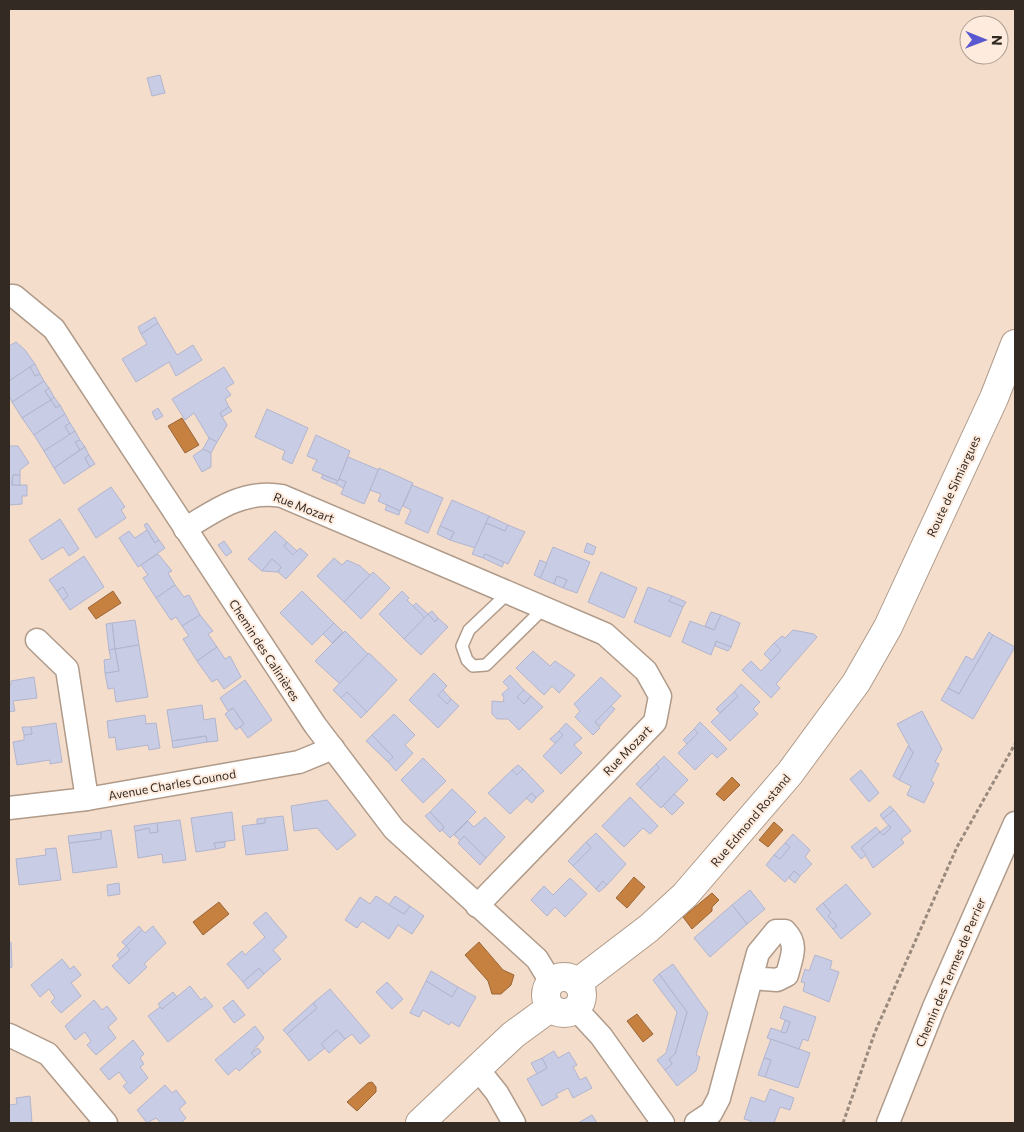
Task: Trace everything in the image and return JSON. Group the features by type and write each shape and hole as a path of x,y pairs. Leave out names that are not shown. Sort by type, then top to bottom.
{"street":[{"name":"Chemin des Calinières","path":"9,296 14,296 54,329 314,725 394,830 538,959 564,995 601,1036 662,1123"},
{"name":"Route de Simiargues","path":"888,627 994,398 1015,344"},
{"name":"Rue Mozart","path":"184,529 244,496 265,493 282,496 606,634 646,671 660,696 655,722 477,906"},
{"name":"Rue Edmond Rostand","path":"420,1123 513,1035 649,928 685,895 739,835 790,773 856,683 888,627"},
{"path":"37,640 67,669 87,799"},
{"name":"Avenue Charles Gounod","path":"9,808 87,799 299,762 332,748"},
{"name":"Chemin des Termes de Perrier","path":"888,1123 934,1007 1015,823"},
{"path":"696,1123 711,1113 719,1098 751,978"},
{"path":"9,1036 48,1054 106,1123"},
{"path":"477,1068 497,1093 514,1123"}],"lane":[{"path":"508,593 469,630 462,646 467,660 472,666 486,665 544,608"}],"path":[{"path":"844,1123 875,1032 957,847 1015,744"}],"shaded area":[{"path":"182,418 199,445 185,453 168,426"},
{"path":"113,591 121,603 96,619 88,608"},
{"path":"732,777 740,785 724,801 716,794"},
{"path":"774,822 783,830 768,847 759,840"},
{"path":"634,877 645,887 627,908 616,898"},
{"path":"712,893 719,900 712,907 712,911 692,929 683,917"},
{"path":"219,902 229,914 203,935 193,922"},
{"path":"479,942 503,970 514,975 511,985 501,994 492,994 488,981 465,955"},
{"path":"637,1014 653,1034 643,1042 627,1021"},
{"path":"372,1082 376,1087 376,1092 357,1111 347,1102 368,1083"}],"building":[{"path":"160,75 165,93 152,96 147,78"},
{"path":"155,317 158,323 141,334 138,327"},
{"path":"158,323 177,355 193,345 202,360 176,376 169,362 136,382 122,359 147,344 141,334"},
{"path":"16,342 25,350 35,364 9,381 9,346"},
{"path":"35,364 40,374 35,376 30,367"},
{"path":"30,367 35,376 40,374 44,381 12,402 9,396 9,381"},
{"path":"224,367 234,383 226,388 231,395 225,399 229,407 220,413 227,425 217,442 209,438 194,413 185,420 172,399"},
{"path":"44,381 49,388 45,391 51,400 22,418 12,402"},
{"path":"49,388 54,397 51,400 45,391"},
{"path":"54,397 60,405 56,408 51,400"},
{"path":"51,400 56,408 60,405 65,414 34,435 22,418"},
{"path":"229,407 232,411 222,417 220,413"},
{"path":"158,408 163,416 156,420 152,412"},
{"path":"267,409 308,428 292,464 282,459 285,451 255,437"},
{"path":"65,414 70,423 65,426 70,435 44,451 34,435"},
{"path":"70,423 75,431 70,435 65,426"},
{"path":"75,431 80,440 75,442 80,450 54,468 44,451"},
{"path":"316,435 350,451 338,481 312,470 317,460 307,456"},
{"path":"209,438 217,442 211,453 203,449"},
{"path":"80,440 85,447 80,450 75,442"},
{"path":"9,446 18,446 29,463 20,470 20,475 13,475 12,485 27,485 27,496 22,496 22,504 9,505"},
{"path":"85,447 89,455 85,458 90,467 64,484 54,468"},
{"path":"203,449 211,453 211,467 202,472 193,456"},
{"path":"89,455 95,464 90,467 85,458"},
{"path":"348,457 379,470 364,504 341,494 346,482 339,479"},
{"path":"379,468 413,483 400,511 378,501 381,494 370,490"},
{"path":"13,475 20,475 20,485 12,485"},
{"path":"323,475 338,481 336,484 321,478"},
{"path":"339,479 346,482 343,488 336,484"},
{"path":"412,485 443,498 428,533 405,523 411,510 403,506"},
{"path":"111,487 125,507 121,510 126,518 96,538 78,509"},
{"path":"452,500 489,516 475,548 450,540 454,532 440,526"},
{"path":"387,505 400,511 399,515 385,510"},
{"path":"489,516 508,525 505,531 486,523"},
{"path":"60,519 79,549 69,556 63,547 42,560 29,540"},
{"path":"147,523 159,540 155,543 144,525"},
{"path":"486,523 505,531 508,525 525,532 508,564 485,554 483,558 472,554"},
{"path":"440,526 454,532 450,540 437,534"},
{"path":"147,530 155,543 159,540 165,548 138,567 119,538 129,531 135,538"},
{"path":"275,531 287,542 284,546 293,555 300,548 308,555 286,579 278,572 281,567 272,559 262,571 248,559"},
{"path":"224,541 232,552 226,556 218,545"},
{"path":"287,542 297,551 293,555 284,546"},
{"path":"587,543 596,547 593,555 584,552"},
{"path":"553,547 590,562 577,593 563,588 567,580 557,576 554,584 540,578"},
{"path":"158,554 172,571 168,573 175,585 156,598 143,578 148,575 141,565"},
{"path":"485,554 504,562 502,567 483,558"},
{"path":"84,556 104,587 70,610 63,600 68,596 63,587 57,591 49,580"},
{"path":"334,558 342,565 347,560 360,566 370,575 344,602 317,576"},
{"path":"272,559 281,567 278,572 262,571"},
{"path":"540,560 547,563 540,578 534,575"},
{"path":"373,572 390,588 361,619 344,602"},
{"path":"601,572 637,588 624,618 588,602"},
{"path":"557,576 567,580 563,588 554,584"},
{"path":"175,585 184,597 189,595 200,615 182,626 176,617 171,620 156,598"},
{"path":"63,587 68,596 63,600 57,591"},
{"path":"648,587 672,596 669,601 683,607 670,637 634,622"},
{"path":"302,591 334,623 312,645 280,613"},
{"path":"402,591 409,598 407,600 425,618 404,639 379,614"},
{"path":"672,596 686,602 683,607 669,601"},
{"path":"416,603 428,614 425,618 413,606"},
{"path":"432,611 438,618 435,622 428,614"},
{"path":"711,612 721,615 714,630 705,626"},
{"path":"428,614 435,622 438,618 448,627 421,655 404,639"},
{"path":"200,615 213,631 208,634 217,647 197,661 183,639 189,636 182,626"},
{"path":"721,615 740,623 731,647 716,641 711,655 682,642 690,621 714,630"},
{"path":"135,620 139,645 115,649 112,623"},
{"path":"112,623 115,649 109,650 106,624"},
{"path":"334,623 343,632 332,643 323,634"},
{"path":"793,630 814,634 817,637 776,684 780,688 771,698 742,670 751,661 761,671 781,650 774,643 782,636 785,638"},
{"path":"345,631 368,654 340,684 315,661"},
{"path":"989,632 993,635 959,694 948,688 966,656 973,660"},
{"path":"993,635 1015,647 973,719 941,700 948,688 959,694"},
{"path":"716,641 731,647 728,651 715,646"},
{"path":"774,643 781,650 771,661 764,654"},
{"path":"139,645 148,697 116,702 114,688 108,689 105,673 119,671 115,649"},
{"path":"217,647 225,659 230,656 241,677 224,689 217,679 212,682 197,661"},
{"path":"115,649 119,671 105,673 104,660 111,659 109,650"},
{"path":"533,651 550,666 555,661 575,675 559,693 552,686 544,695 516,668"},
{"path":"369,653 397,680 367,712 347,692 341,698 333,690"},
{"path":"434,673 447,686 438,695 447,704 451,699 459,706 438,728 409,700"},
{"path":"510,675 524,690 517,697 524,704 531,696 543,707 519,730 508,719 497,719 492,714 492,701 503,702 502,694 509,688 503,682"},
{"path":"34,677 37,698 13,701 15,711 9,712 9,685 11,685 11,681"},
{"path":"601,677 621,696 595,722 600,728 593,735 575,717 580,711 574,704"},
{"path":"245,680 272,720 248,738 240,727 244,724 233,708 228,711 220,698"},
{"path":"741,684 760,702 753,709 758,714 730,741 711,722 738,696 734,692"},
{"path":"443,690 451,699 447,704 438,695"},
{"path":"524,690 531,696 524,704 517,697"},
{"path":"347,692 367,712 361,718 341,698"},
{"path":"734,692 738,696 720,713 716,709"},
{"path":"202,705 204,720 215,718 218,741 207,742 206,736 172,741 167,710"},
{"path":"611,706 615,709 600,726 595,722"},
{"path":"233,708 244,724 236,730 225,714"},
{"path":"922,711 942,749 935,762 939,764 931,781 934,783 924,803 907,795 911,786 899,780 913,753 897,724"},
{"path":"394,714 415,735 405,745 413,753 396,771 388,762 393,757 372,735"},
{"path":"145,715 146,724 156,723 160,748 149,750 148,745 117,750 115,737 109,738 107,721"},
{"path":"700,722 727,749 717,758 712,753 695,770 678,753 698,733 694,729"},
{"path":"56,723 62,762 50,764 50,760 17,765 13,742 24,740 24,735 32,734 31,727"},
{"path":"566,723 582,738 574,745 582,753 561,774 543,756 563,735 559,731"},
{"path":"22,727 31,727 32,734 24,735"},
{"path":"694,729 698,733 687,744 683,740"},
{"path":"559,731 563,735 555,743 550,739"},
{"path":"372,735 393,757 388,762 366,741"},
{"path":"206,736 207,742 173,748 172,741"},
{"path":"908,746 913,753 899,780 893,776"},
{"path":"664,756 688,780 661,808 640,788 659,768 656,764"},
{"path":"423,758 446,781 423,803 401,780"},
{"path":"656,764 659,768 640,788 636,784"},
{"path":"518,765 523,769 517,775 512,770"},
{"path":"523,769 544,791 536,798 532,793 510,814 488,793 512,770 517,775"},
{"path":"861,770 879,793 869,802 850,779"},
{"path":"452,789 476,812 450,838 442,830 444,827 430,812"},
{"path":"532,793 536,798 532,803 526,798"},
{"path":"674,794 684,803 672,815 663,806"},
{"path":"630,797 658,826 650,834 643,828 624,847 602,826"},
{"path":"327,800 356,835 337,850 317,828 294,831 291,806"},
{"path":"890,806 894,810 883,819 880,815"},
{"path":"894,810 911,831 901,839 904,843 873,868 861,848 880,832 883,835 891,828 883,819"},
{"path":"232,812 235,840 214,843 216,849 196,852 191,818"},
{"path":"430,812 444,827 440,832 425,816"},
{"path":"283,816 288,850 246,855 242,826 265,823 265,818"},
{"path":"485,817 505,837 486,858 464,836 461,841 454,835 468,821 474,827"},
{"path":"265,818 265,823 257,824 257,819"},
{"path":"180,820 186,860 163,863 162,854 138,858 135,831 149,828 150,833 158,832 157,823"},
{"path":"157,823 158,832 150,833 149,828 135,831 134,826"},
{"path":"889,825 891,828 883,835 880,832"},
{"path":"876,827 880,832 861,848 866,855 861,859 851,847"},
{"path":"111,830 117,867 73,873 69,843 101,839 101,832"},
{"path":"101,832 101,839 69,843 68,836"},
{"path":"596,833 626,864 607,885 603,881 596,889 573,866 591,848 586,842"},
{"path":"793,834 810,850 805,857 812,864 800,876 794,871 785,882 766,865 774,855 780,859 790,847 785,843"},
{"path":"464,836 486,858 480,865 458,843"},
{"path":"225,842 225,847 216,849 214,843"},
{"path":"586,842 591,848 573,866 568,861"},
{"path":"785,843 790,847 780,859 774,855"},
{"path":"56,848 61,880 19,885 16,859 46,855 45,849"},
{"path":"794,871 800,876 795,883 789,878"},
{"path":"570,878 587,894 565,917 555,907 547,916 531,900 544,886 553,895"},
{"path":"603,881 607,885 599,892 596,889"},
{"path":"119,883 120,894 108,896 107,885"},
{"path":"846,884 871,914 841,939 833,929 837,926 828,916 831,913 823,903"},
{"path":"750,890 765,909 747,924 732,905"},
{"path":"376,896 404,914 410,906 424,916 412,934 398,925 389,939 362,921 357,928 345,920 360,897 370,904"},
{"path":"395,896 410,906 404,914 389,905"},
{"path":"823,903 831,913 828,916 837,926 833,929 816,909"},
{"path":"732,905 747,924 710,957 694,938"},
{"path":"266,912 287,937 273,950 281,959 264,974 259,968 243,982 227,964 242,951 245,955 265,937 253,923"},
{"path":"139,926 142,930 126,946 122,942"},
{"path":"153,926 166,943 144,964 147,967 129,984 112,966 130,950 126,946 142,930 145,933"},
{"path":"11,942 12,967 9,968 9,943"},
{"path":"126,946 130,950 120,959 117,955"},
{"path":"815,955 832,961 830,969 839,972 829,1002 803,991 805,983 801,982 805,969 809,971"},
{"path":"62,959 70,969 74,966 81,975 71,983 81,996 61,1013 51,1002 55,998 49,989 40,997 31,985"},
{"path":"673,964 708,1013 696,1055 700,1057 696,1071 677,1086 665,1070 672,1064 669,1059 675,1054 687,1012 659,974"},
{"path":"259,968 264,974 248,989 243,982"},
{"path":"431,971 458,987 452,997 426,981"},
{"path":"659,974 687,1012 675,1054 669,1059 672,1064 665,1070 657,1060 666,1053 677,1012 653,980"},
{"path":"426,981 452,997 458,987 476,997 459,1027 451,1022 449,1025 423,1010 419,1017 410,1013"},
{"path":"387,982 403,999 392,1009 376,992"},
{"path":"190,986 201,1000 205,997 213,1006 168,1042 148,1016 160,1007 162,1009"},
{"path":"330,989 370,1036 360,1044 352,1034 345,1039 337,1030 321,1044 325,1048 309,1061 287,1034 317,1008 313,1003"},
{"path":"173,992 177,997 162,1009 158,1004"},
{"path":"94,1000 102,1010 107,1006 117,1019 108,1027 116,1038 96,1055 87,1045 91,1041 85,1032 75,1040 65,1026"},
{"path":"233,1000 245,1015 234,1023 223,1008"},
{"path":"313,1003 317,1008 287,1034 283,1030"},
{"path":"784,1006 816,1017 808,1041 803,1039 799,1049 767,1038 771,1028 786,1033 790,1022 780,1018"},
{"path":"785,1020 790,1022 786,1033 781,1032"},
{"path":"255,1026 264,1038 251,1053 255,1057 239,1071 236,1068 228,1075 215,1060"},
{"path":"337,1030 345,1039 329,1053 321,1044"},
{"path":"771,1039 810,1053 798,1088 765,1077 771,1060 764,1058"},
{"path":"133,1040 144,1054 140,1058 144,1064 140,1067 148,1078 130,1094 123,1086 127,1083 119,1072 109,1080 100,1069"},
{"path":"258,1048 261,1052 255,1057 251,1053"},
{"path":"554,1051 558,1058 569,1052 577,1065 573,1067 580,1080 586,1077 592,1088 573,1098 568,1088 556,1094 558,1097 542,1106 527,1079 547,1068 542,1058"},
{"path":"542,1058 547,1068 537,1074 531,1063"},
{"path":"764,1058 771,1060 765,1077 758,1075"},
{"path":"165,1085 172,1093 176,1090 186,1103 179,1109 186,1118 181,1123 161,1123 156,1118 147,1123 137,1110"},
{"path":"770,1089 794,1098 790,1110 780,1107 774,1123 750,1123 751,1121 744,1119 751,1097 765,1102"},
{"path":"30,1096 32,1123 9,1123 9,1105 17,1104 16,1098"},
{"path":"592,1115 597,1123 578,1123"}]}
